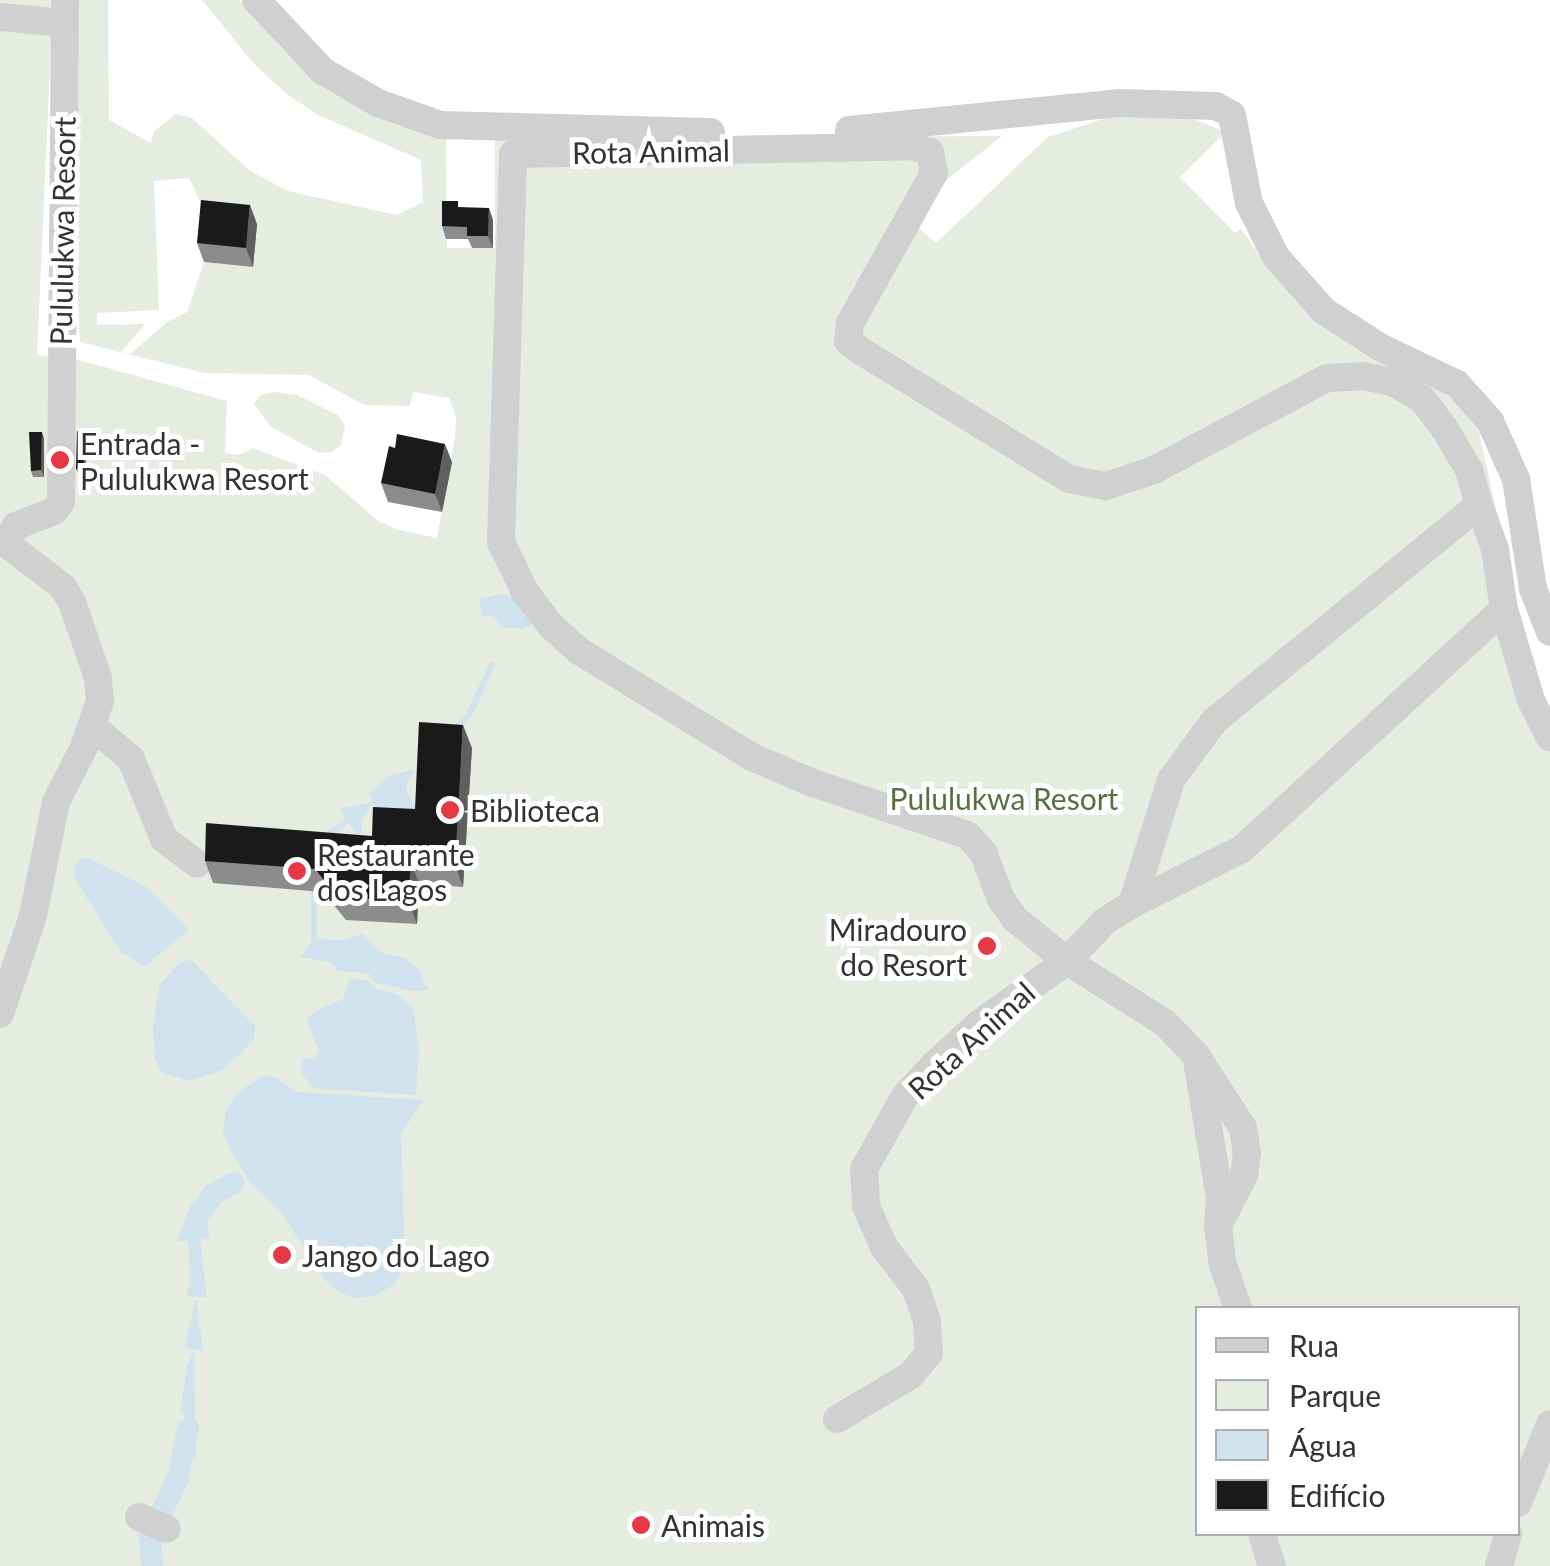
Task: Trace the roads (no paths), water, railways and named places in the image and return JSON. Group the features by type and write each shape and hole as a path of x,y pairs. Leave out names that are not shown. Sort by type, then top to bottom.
{"street":[{"path":"256,0 324,71 378,103 440,125 772,134 972,120 1121,102 1216,106 1232,115 1249,203 1276,257 1324,311 1380,348 1457,384 1490,421 1516,479 1542,581 1550,632"},
{"name":"Pululukwa Resort","path":"0,17 65,12 61,502 54,511 16,526 9,537 12,548 62,587 72,602 99,688 100,701 92,726"},
{"name":"Rota Animal","path":"1237,1306 1223,1265 1218,1226 1244,1174 1247,1152 1243,1128 1196,1056 1165,1023 1067,961 1014,919 983,852 967,835 813,783 752,757 579,651 551,626 525,592 501,542 513,154 914,146 930,152 934,173 850,324 848,341 1069,479 1106,486 1154,470 1327,378 1362,376 1393,382 1423,400 1469,470 1496,549 1504,609 1530,700 1550,738"},
{"path":"1132,904 1171,780 1214,722 1479,504"},
{"name":"Rota Animal","path":"837,1419 911,1375 929,1354 928,1321 916,1290 884,1247 866,1206 864,1170 905,1096 980,1023 1067,961 1104,921 1242,849 1504,609"},
{"path":"0,1014 33,916 56,802 92,726 131,758 164,840 197,864"},
{"path":"1520,1498 1550,1424"},
{"path":"139,1518 167,1529"},
{"path":"1263,1536 1272,1566"},
{"path":"1499,1566 1507,1536"}],"water":[{"path":"500,594 516,597 533,614 532,625 522,629 502,627 493,616 481,616 480,599"},
{"path":"415,769 406,785 407,793 423,819 377,808 373,803 362,820 361,839 339,809 373,802 368,794 388,776"},
{"path":"88,858 145,886 189,930 145,966 121,952 75,879 74,867 79,859"},
{"path":"363,934 382,953 405,958 418,969 429,990 376,983 368,973 338,971 331,962 300,957 314,939 344,940"},
{"path":"191,960 255,1026 254,1039 220,1071 189,1081 162,1073 155,1060 153,1028 159,985 180,962"},
{"path":"349,979 366,980 378,990 395,993 413,1007 419,1048 416,1095 312,1088 301,1072 303,1060 314,1058 319,1051 307,1019 317,1010 343,999"},
{"path":"264,1075 273,1076 297,1092 423,1100 401,1134 405,1263 395,1284 375,1296 356,1298 340,1293 323,1278 281,1212 250,1182 231,1152 223,1134 226,1111 238,1092"},
{"path":"223,1189 207,1214 209,1238 200,1240 207,1297 186,1296 190,1282 188,1241 177,1241 191,1204"},
{"path":"196,1297 203,1351 185,1347"},
{"path":"194,1350 196,1458 180,1455 177,1445 185,1413 180,1412 187,1368"}],"waterway":[{"path":"456,728 469,715 492,665"},
{"path":"326,837 352,817"},
{"path":"314,886 314,939"},
{"path":"203,1209 214,1194 233,1183"},
{"path":"152,1565 150,1538 178,1477 188,1429"}],"place":[{"name":"Entrada - Pululukwa Resort","path":"60,460"},
{"name":"Biblioteca","path":"450,810"},
{"name":"Restaurante dos Lagos","path":"297,871"},
{"name":"Miradouro do Resort","path":"987,946"},
{"name":"Jango do Lago","path":"282,1255"},
{"name":"Animais","path":"641,1525"}]}
